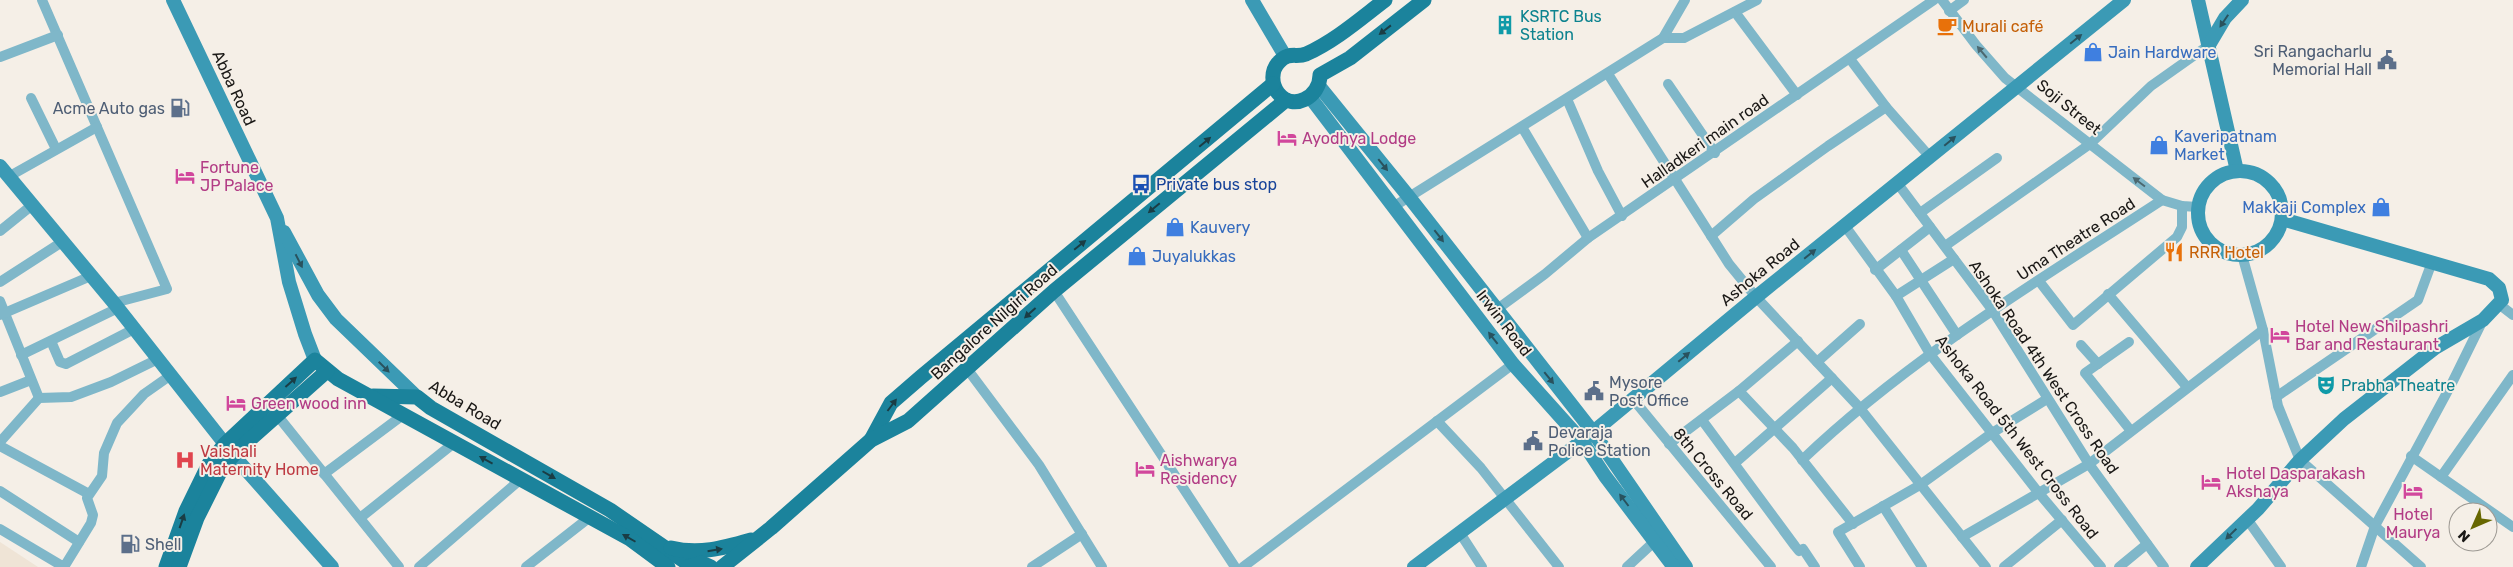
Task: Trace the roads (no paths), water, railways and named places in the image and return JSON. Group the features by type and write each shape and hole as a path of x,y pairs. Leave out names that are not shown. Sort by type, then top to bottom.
{"main road":[{"name":"Abba Road","path":"173,0 277,218 318,295 336,319 417,397 431,408 610,510 689,566"},
{"path":"1252,0 1285,56"},
{"path":"1385,0 1342,33 1304,55 1294,54 1285,56 1274,68 1273,84 1278,94 1286,100 1298,102 1424,0"},
{"name":"Ashoka Road","path":"1414,567 1587,437 1756,297 2124,0"},
{"path":"2198,0 2237,171"},
{"path":"2209,45 2225,18 2242,0"},
{"path":"871,440 891,403 1273,84"},
{"name":"Irwin Road","path":"1316,86 1409,197 1496,310 1587,437 1674,567"},
{"name":"Irwin Road","path":"1316,86 1393,207 1513,364 1587,437 1639,502 1686,567"},
{"name":"Bangalore Nilgiri Road","path":"722,567 871,440 908,421 968,370 1054,291 1286,100"},
{"path":"4,171 31,206 116,305 229,449 332,567"},
{"path":"2237,171 2250,172 2271,184 2278,194 2282,206 2282,219 2273,240 2254,253 2242,255 2228,253 2215,246 2205,235 2199,222 2198,207 2203,194 2211,182 2223,174 2237,171"},
{"name":"Abba Road","path":"277,218 289,282 315,360"},
{"path":"2197,567 2247,519 2300,460 2344,419 2435,348 2482,320 2500,304 2502,293 2489,279 2282,219"},
{"path":"179,567 196,518 222,468 229,449 315,360 327,371 369,396 636,543 668,567"},
{"path":"166,567 186,511 209,464 277,415 327,371"},
{"path":"369,396 417,397"},
{"path":"652,538 671,548 691,552 714,551 759,537"},
{"path":"689,566 702,563 711,567"}],"street":[{"path":"21,355 51,341 116,305 167,289 42,0"},
{"path":"1393,207 1663,38 1685,0"},
{"path":"1663,38 1684,38 1757,0"},
{"name":"Halladkeri main road","path":"1496,310 1545,274 1588,238 1676,180 1934,0"},
{"name":"Soji Street","path":"1942,0 1997,70 2162,200 2182,206 2198,207"},
{"path":"1950,11 1964,0"},
{"path":"1735,12 1797,95"},
{"path":"0,57 58,35"},
{"path":"1945,246 2090,144 2151,86 2209,45"},
{"path":"1850,59 1886,107 1930,158"},
{"path":"1608,74 1729,264 1756,297 1859,408 1986,567"},
{"path":"1668,84 1715,153"},
{"path":"30,98 56,149"},
{"path":"1567,99 1598,172 1622,216"},
{"path":"1712,236 1754,199 1886,107"},
{"path":"4,171 56,149 97,126"},
{"path":"1522,126 1588,238"},
{"path":"1920,213 1997,158"},
{"name":"Ashoka Road 4th West Cross Road","path":"1898,184 1993,311 2047,399 2090,464 2164,567"},
{"name":"Uma Theatre Road","path":"1802,460 1859,408 1930,354 2162,200"},
{"path":"0,232 31,206"},
{"path":"2039,281 2073,325 2177,237 2182,227 2182,206"},
{"name":"Ashoka Road 5th West Cross Road","path":"1845,226 1875,270 1896,296 1930,354 2038,492 2101,567"},
{"path":"1875,270 1930,228"},
{"path":"0,282 62,242"},
{"path":"1901,250 1957,335"},
{"path":"2242,255 2263,330 2276,397 2300,460 2421,567"},
{"path":"1896,296 1954,259"},
{"path":"2276,397 2418,300 2432,262"},
{"path":"2,315 91,276"},
{"path":"1054,291 1236,567"},
{"path":"2108,294 2187,387"},
{"path":"0,301 2,315 21,355 38,398"},
{"path":"2500,304 2513,315"},
{"path":"2361,567 2375,526 2411,456 2451,385 2482,320"},
{"path":"1817,362 1860,324"},
{"path":"51,341 60,362 66,364 134,329"},
{"path":"1962,537 2090,464 2263,330"},
{"path":"1669,444 1739,391 1798,341"},
{"path":"2130,342 2085,373 2131,431"},
{"path":"2081,345 2098,364"},
{"path":"88,494 0,444 38,398 71,397 111,382 158,358"},
{"path":"1243,567 1513,364"},
{"path":"968,370 1039,465 1102,567"},
{"path":"0,528 64,567 93,515 88,501 88,494 102,476 104,453 117,423 144,394 171,375"},
{"path":"2441,477 2513,375"},
{"path":"1735,463 1832,378"},
{"path":"0,392 31,380"},
{"path":"1739,391 1775,428 1853,524"},
{"name":"8th Cross Road","path":"1633,399 1771,567"},
{"path":"1860,567 1838,532 1920,485 1992,433 2047,399"},
{"path":"277,415 399,567"},
{"path":"324,474 403,415"},
{"path":"1702,420 1795,546 1799,551 1803,549 1815,567"},
{"path":"1437,421 1506,499 1559,567"},
{"path":"360,518 454,443"},
{"path":"2411,456 2513,527"},
{"path":"419,567 521,480"},
{"path":"0,491 79,542"},
{"path":"1883,506 1922,567"},
{"path":"526,567 538,564 590,517"},
{"path":"2247,519 2281,567"},
{"path":"2004,567 2062,520"},
{"path":"1460,533 1482,567"},
{"path":"1032,567 1082,534"},
{"path":"1627,567 1655,541"},
{"path":"2120,567 2147,544"}],"place":[{"name":"KSRTC Bus Station","path":"1505,25"},
{"name":"Murali café","path":"1947,26"},
{"name":"Jain Hardware","path":"2093,52"},
{"name":"Sri Rangacharlu Memorial Hall","path":"2387,60"},
{"name":"Acme Auto gas","path":"180,108"},
{"name":"Ayodhya Lodge","path":"1287,138"},
{"name":"Kaveripatnam Market","path":"2159,145"},
{"name":"Fortune JP Palace","path":"185,176"},
{"name":"Private bus stop","path":"1141,184"},
{"name":"Makkaji Complex","path":"2381,207"},
{"name":"Kauvery","path":"1175,227"},
{"name":"RRR Hotel","path":"2174,252"},
{"name":"Juyalukkas","path":"1137,256"},
{"name":"Hotel New Shilpashri Bar and Restaurant","path":"2280,335"},
{"name":"Prabha Theatre","path":"2326,385"},
{"name":"Mysore Post Office","path":"1594,391"},
{"name":"Green wood inn","path":"236,403"},
{"name":"Devaraja Police Station","path":"1533,441"},
{"name":"Vaishali Maternity Home","path":"185,460"},
{"name":"Aishwarya Residency","path":"1145,469"},
{"name":"Hotel Dasparakash Akshaya","path":"2211,482"},
{"name":"Hotel Maurya","path":"2413,491"},
{"name":"Shell","path":"130,544"}]}
